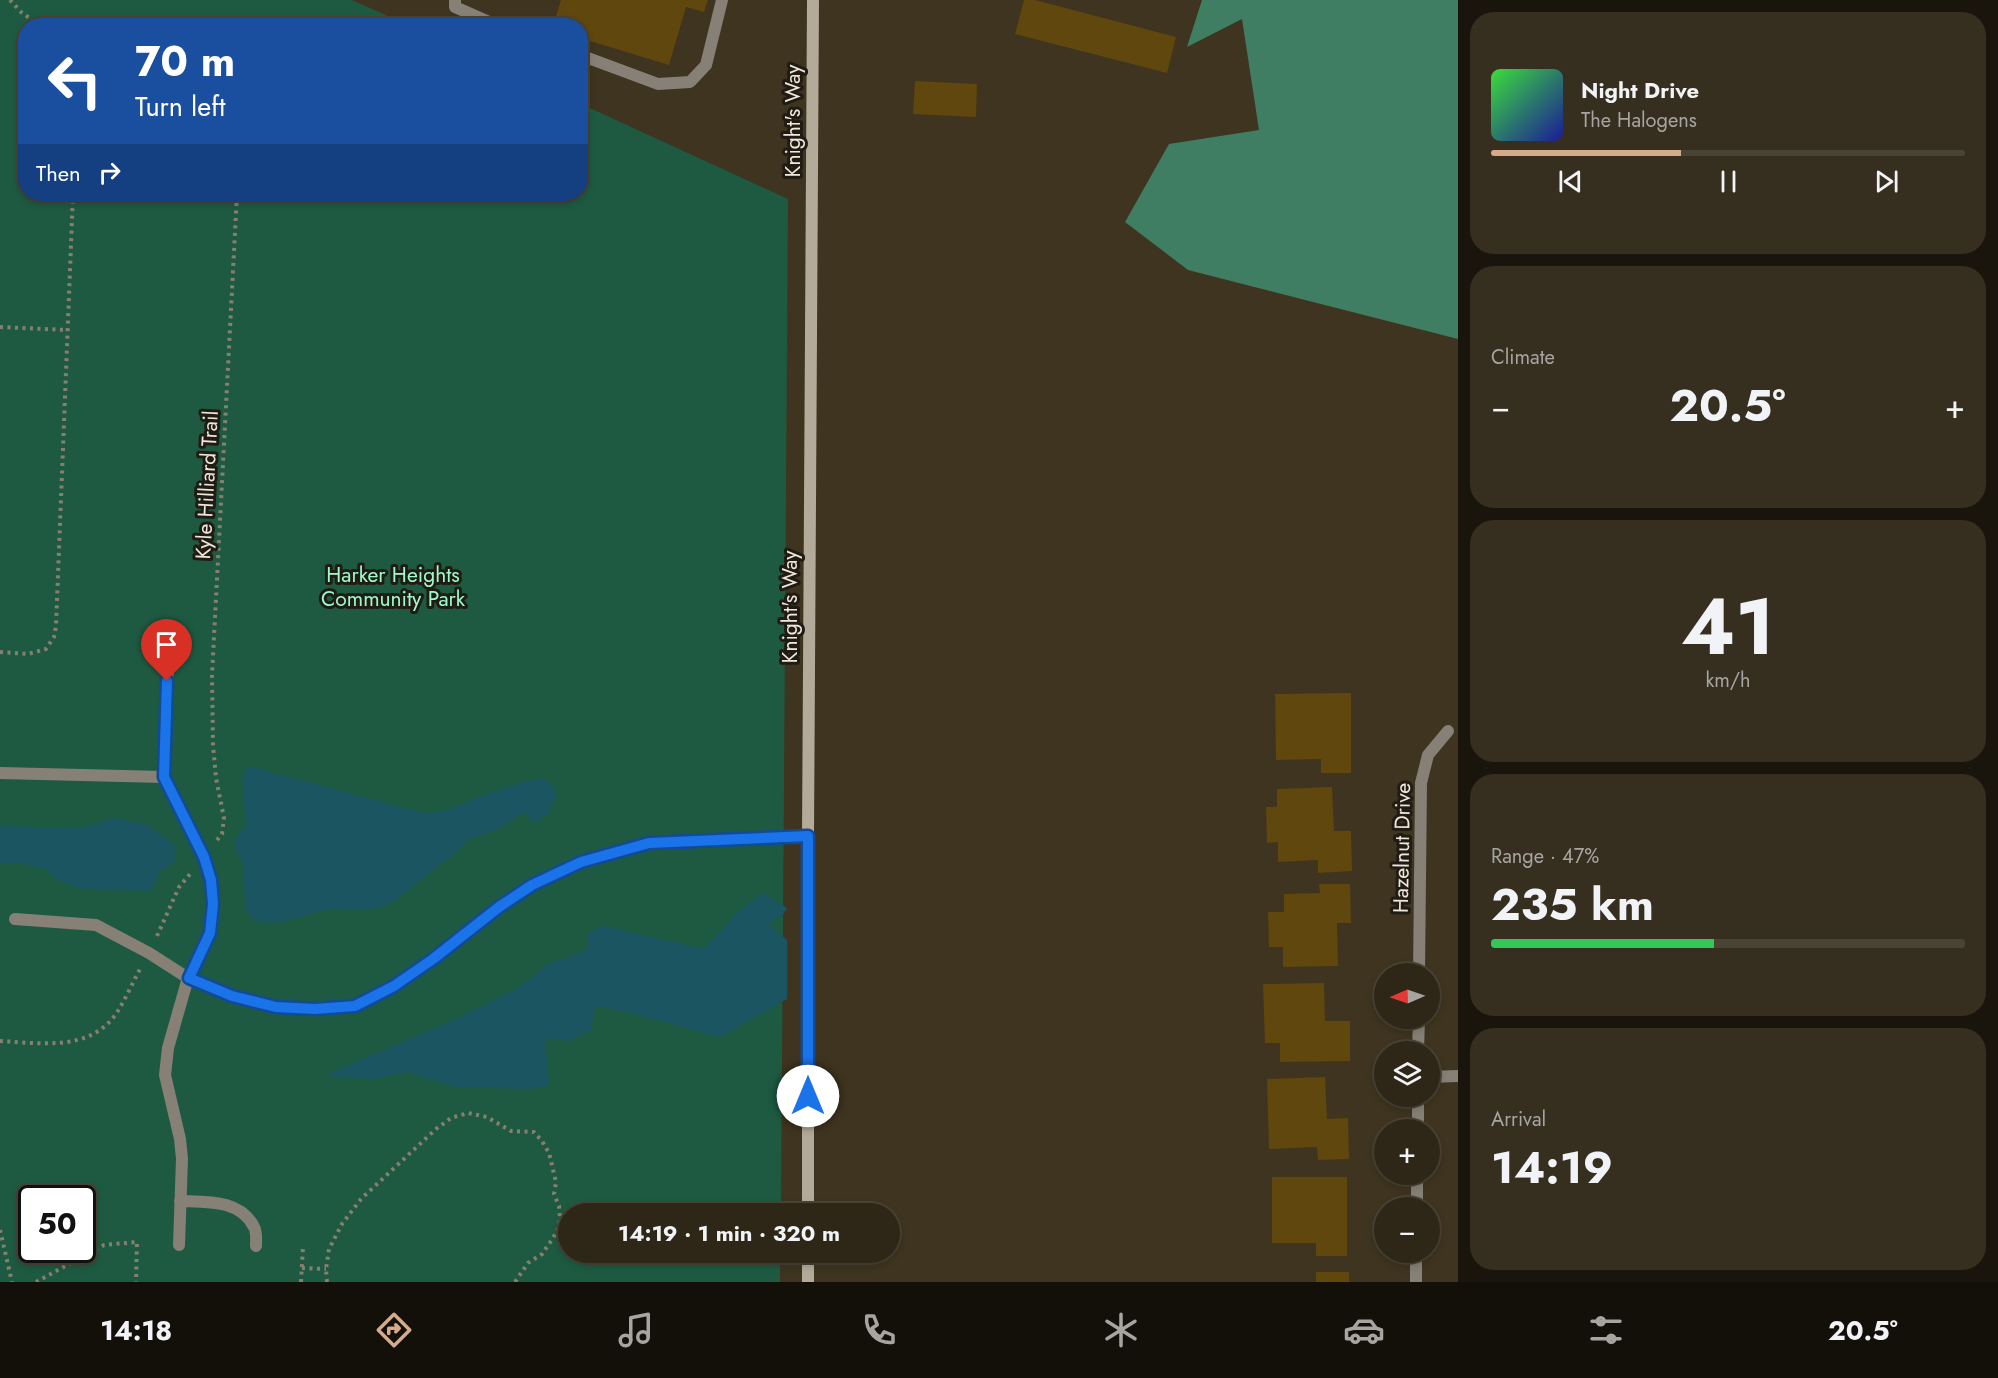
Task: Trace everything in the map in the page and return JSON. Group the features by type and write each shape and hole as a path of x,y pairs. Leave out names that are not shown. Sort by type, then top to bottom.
{"main road":[{"name":"Knight's Way","path":"808,1203 813,0"},
{"path":"808,1263 808,1282"}],"street":[{"path":"455,0 455,7 480,18"},
{"path":"588,58 658,84 690,82 706,65 722,0"},
{"path":"168,664 164,777 204,857 211,880 213,904 210,933 189,978 172,1029 165,1075 180,1139 182,1159 179,1245"},
{"name":"Hazelnut Drive","path":"1419,963 1421,783 1428,754 1448,732"},
{"path":"0,773 164,777"},
{"path":"15,919 96,925 149,953 189,978 232,996 276,1007 315,1009 355,1006 394,986 532,885 581,862 649,843 808,836"},
{"path":"1440,1077 1458,1076"},
{"path":"180,1202 218,1202 234,1207 246,1216 255,1228 256,1246"},
{"path":"1416,1263 1416,1282"}],"path":[{"path":"10,0 29,18"},
{"path":"0,652 28,654 46,650 54,638 56,626 73,201"},
{"name":"Kyle Hilliard Trail","path":"219,793 213,746 212,675 237,201"},
{"path":"0,327 66,330"},
{"path":"327,1282 329,1249 342,1224 362,1199 435,1129 451,1118 468,1113 487,1117 511,1131 534,1132 549,1153 556,1182 554,1194 559,1206 559,1227 542,1254 528,1263 515,1282"},
{"path":"0,1230 12,1282"},
{"path":"36,1282 104,1245 137,1242 136,1282"},
{"path":"301,1282 303,1246"},
{"path":"302,1268 326,1269"}],"green space":[{"name":"Harker Heights Community Park","path":"0,0 352,0 392,18 18,18 18,201 588,201 588,107 788,199 781,1203 558,1203 558,1263 780,1263 780,1282 0,1282"},
{"path":"1202,0 1458,0 1458,339 1188,270 1125,222 1169,144 1259,130 1242,19 1187,47"}],"water":[{"path":"248,766 428,813 454,808 487,794 541,778 552,784 557,798 551,805 548,815 534,822 524,813 498,829 467,840 458,851 390,904 372,909 325,910 271,923 253,920 246,910 242,858 237,854 235,840 246,826 242,778"},
{"path":"114,818 145,824 174,844 175,862 160,871 150,891 83,889 55,879 47,869 23,864 0,863 0,826 83,828"},
{"path":"762,893 787,908 783,915 768,924 787,940 787,999 720,1037 627,1012 595,1006 591,1030 568,1041 545,1038 549,1086 528,1089 456,1087 407,1072 375,1079 324,1076 463,1016 513,991 547,964 588,949 588,933 603,926 704,949 736,914"}],"building":[{"path":"561,0 708,0 704,12 686,7 669,65 588,40 588,18 555,18"},
{"path":"1024,0 1035,0 1176,37 1167,73 1015,34"},
{"path":"915,81 977,84 976,117 913,114"},
{"path":"1351,693 1351,773 1321,773 1321,759 1276,760 1275,694"},
{"path":"1332,787 1334,831 1351,831 1352,871 1318,873 1318,860 1278,862 1278,842 1267,843 1266,807 1277,807 1277,789"},
{"path":"1319,884 1350,884 1351,923 1337,923 1338,966 1283,967 1283,947 1269,947 1268,912 1284,912 1284,894 1320,893"},
{"path":"1324,983 1325,1021 1350,1021 1350,1061 1280,1062 1280,1043 1265,1043 1263,984"},
{"path":"1325,1077 1327,1119 1348,1118 1349,1159 1318,1160 1317,1147 1269,1149 1267,1079"},
{"path":"1272,1177 1347,1177 1347,1256 1316,1256 1316,1243 1272,1243"},
{"path":"1316,1272 1349,1272 1349,1282 1316,1282"}],"route":[{"path":"167,681 164,777 204,857 211,880 213,904 210,933 189,978 232,996 276,1007 315,1009 355,1006 394,986 532,885 581,862 649,843 808,836 808,1096"}]}
